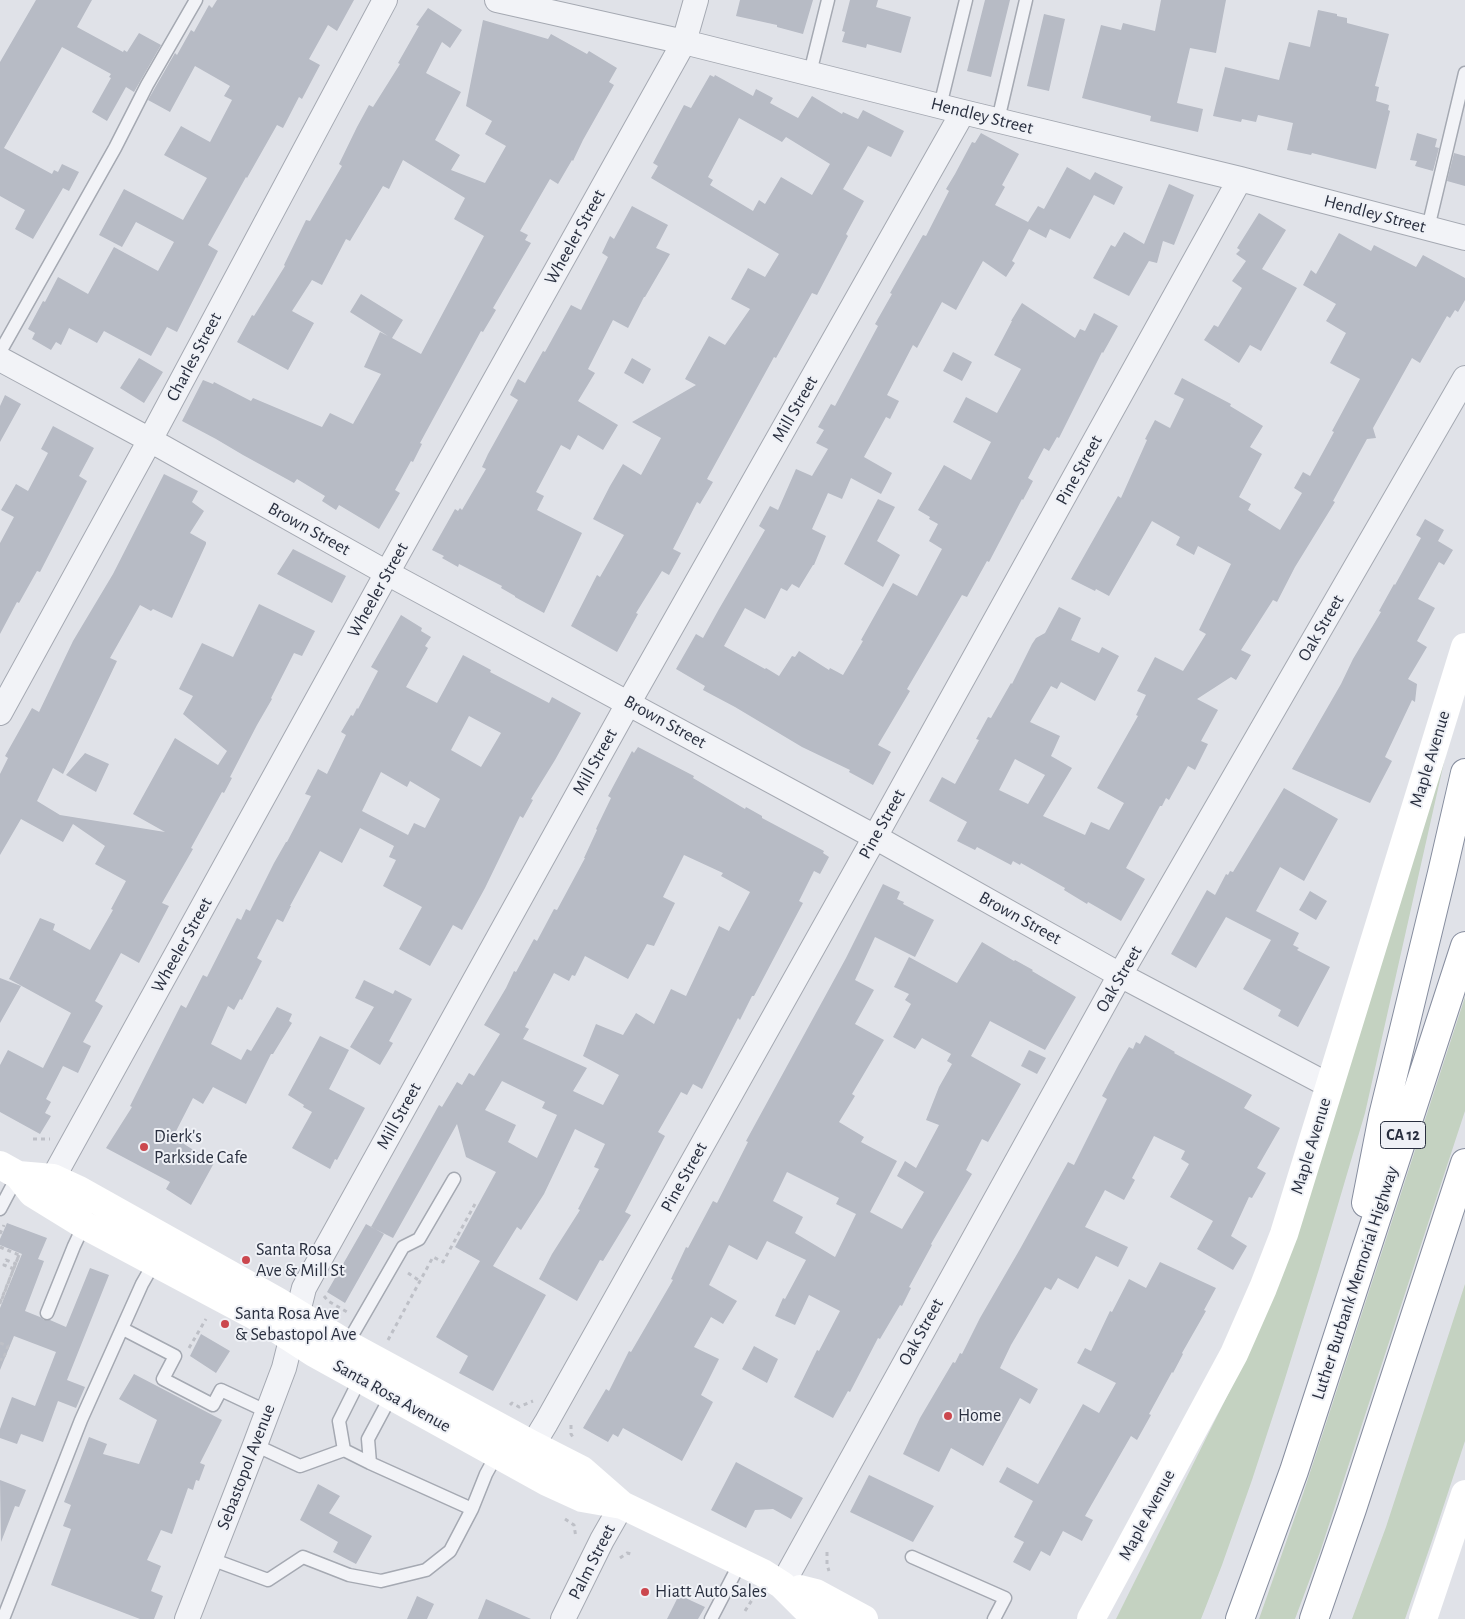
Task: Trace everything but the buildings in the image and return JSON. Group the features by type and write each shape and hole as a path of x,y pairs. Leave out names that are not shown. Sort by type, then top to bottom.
{"main road":[{"name":"Maple Avenue","path":"1092,1619 1234,1354 1284,1234 1465,646"},
{"path":"1342,1324 1383,1116 1465,773"},
{"name":"Luther Burbank Memorial Highway","path":"1240,1619 1278,1518 1465,946"},
{"path":"1314,1619 1465,1163"},
{"name":"Santa Rosa Avenue","path":"9,1170 53,1178 79,1190 297,1313 346,1331 517,1455"},
{"name":"Santa Rosa Avenue","path":"9,1170 32,1193 84,1225 266,1322 290,1339 391,1396 517,1455 582,1470 622,1505 740,1562 782,1585 816,1593 864,1619"},
{"path":"1412,1325 1465,1216"},
{"path":"1423,1619 1465,1494"},
{"name":"Santa Rosa Avenue","path":"782,1585 805,1608 824,1619"}],"street":[{"name":"Charles Street","path":"0,713 150,440 385,0"},
{"name":"Hendley Street","path":"497,0 684,42 1240,179 1465,238"},
{"name":"Wheeler Street","path":"53,1178 387,573 684,42 696,0"},
{"name":"Mill Street","path":"297,1313 304,1288 629,702 963,112"},
{"name":"Pine Street","path":"517,1455 876,837 1240,179"},
{"name":"Brown Street","path":"0,359 150,440 387,573 876,837 1120,975 1330,1086"},
{"name":"Oak Street","path":"782,1585 1120,975 1465,378"},
{"name":"Sebastopol Avenue","path":"187,1619 212,1559 284,1368 297,1313"},
{"name":"Palm Street","path":"563,1619 602,1540 622,1505"}],"lane":[{"path":"0,352 102,172 147,85 196,0"},
{"path":"810,74 828,0"},
{"path":"940,106 966,0"},
{"path":"998,120 1026,0"},
{"path":"1428,228 1465,73"},
{"path":"0,1209 9,1170"},
{"path":"346,1331 402,1247 419,1239 454,1179"},
{"path":"47,1313 84,1225"},
{"path":"3,1619 81,1420 142,1284 154,1263"},
{"path":"123,1329 175,1356 163,1379 214,1405 221,1390 268,1412"},
{"path":"344,1450 339,1421 360,1379"},
{"path":"370,1463 368,1439 391,1396"},
{"path":"255,1445 300,1466 344,1450 472,1509"},
{"path":"212,1559 268,1580 303,1557 348,1574 381,1581 426,1570 450,1551 472,1509 486,1474 517,1455"},
{"path":"912,1557 1005,1598 994,1619"},
{"path":"711,1619 740,1562"}],"path":[{"path":"33,1139 56,1138"},
{"path":"387,1341 433,1257 443,1262 475,1204"},
{"path":"0,1247 19,1255"},
{"path":"0,1304 19,1255"},
{"path":"0,1304 19,1255"},
{"path":"14,1269 4,1264 6,1260 16,1264"},
{"path":"402,1270 420,1280"},
{"path":"326,1288 324,1295 328,1302 347,1312 346,1331"},
{"path":"0,1290 5,1292"},
{"path":"186,1352 206,1319"},
{"path":"0,1343 8,1346 2,1360 0,1359"},
{"path":"509,1407 512,1403 519,1407 533,1401 535,1402"},
{"path":"571,1424 571,1434 576,1442"},
{"path":"564,1519 574,1525 576,1538"},
{"path":"829,1571 826,1554 830,1545"},
{"path":"617,1564 621,1556 627,1553 631,1554"},
{"path":"745,1611 752,1600"}],"green space":[{"path":"1465,669 1365,1113 1283,1385 1222,1565 1201,1619 1116,1619 1244,1362"},
{"path":"1465,997 1465,1111 1320,1552 1295,1619 1259,1619 1303,1494"},
{"path":"1465,1284 1465,1441 1435,1532 1405,1619 1352,1619 1386,1527"}],"place":[{"name":"Dierk's Parkside Cafe","path":"144,1147"},
{"name":"Santa Rosa Ave & Mill St","path":"246,1260"},
{"name":"Santa Rosa Ave & Sebastopol Ave","path":"225,1324"},
{"name":"Home","path":"948,1416"},
{"name":"Hiatt Auto Sales","path":"645,1592"}]}
